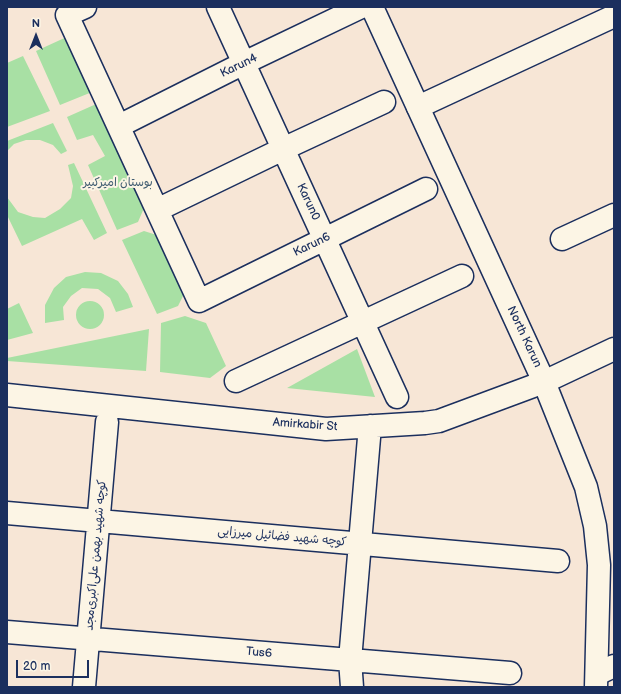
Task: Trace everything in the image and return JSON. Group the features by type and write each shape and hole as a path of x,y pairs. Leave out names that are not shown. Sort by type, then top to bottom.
{"street":[{"name":"Karun0","path":"218,7 397,397"},
{"name":"Karun4","path":"118,126 361,7"},
{"name":"North Karun","path":"372,7 544,382 586,487 595,526 599,564 603,675"},
{"path":"76,11 118,126 157,210 384,102"},
{"path":"418,107 614,16"},
{"name":"Karun6","path":"157,210 199,301 426,189"},
{"path":"562,239 614,215"},
{"path":"236,381 462,276"},
{"name":"Amirkabir St","path":"7,395 326,429 439,421 544,382 614,349"},
{"name":"کوچه شهید بهمن علی‌اکبری‌مجد","path":"84,687 107,422"},
{"path":"352,687 350,660 370,426"},
{"name":"کوچه شهید فضائیل میرزایی","path":"7,513 558,561"},
{"name":"Tus6","path":"7,632 510,673"}],"green space":[{"path":"71,35 97,90 60,105 36,51"},
{"path":"23,56 50,111 7,127 7,63"},
{"name":"بوستان امیرکبیر","path":"103,101 147,201 138,222 117,230 88,165 105,156 93,135 77,140 67,117"},
{"name":"بوستان امیرکبیر","path":"53,123 67,151 61,154 53,145 40,140 26,140 14,144 7,151 7,141"},
{"name":"بوستان امیرکبیر","path":"74,163 107,233 94,240 82,219 22,246 7,215 7,197 18,212 33,217 45,218 60,209 71,198 73,186 68,165"},
{"path":"144,231 163,237 187,288 178,306 157,314 122,240"},
{"path":"85,272 101,273 118,281 128,294 133,307 116,312 110,298 98,289 82,288 71,296 63,307 64,320 45,323 45,305 54,288 66,277"},
{"path":"90,301 100,305 104,315 100,325 90,329 80,325 76,315 80,305"},
{"path":"19,303 33,333 7,340 7,309"},
{"path":"185,316 206,323 226,366 210,378 160,372 161,323"},
{"path":"149,329 146,371 7,361 7,358"},
{"path":"357,349 375,397 287,388"}]}
